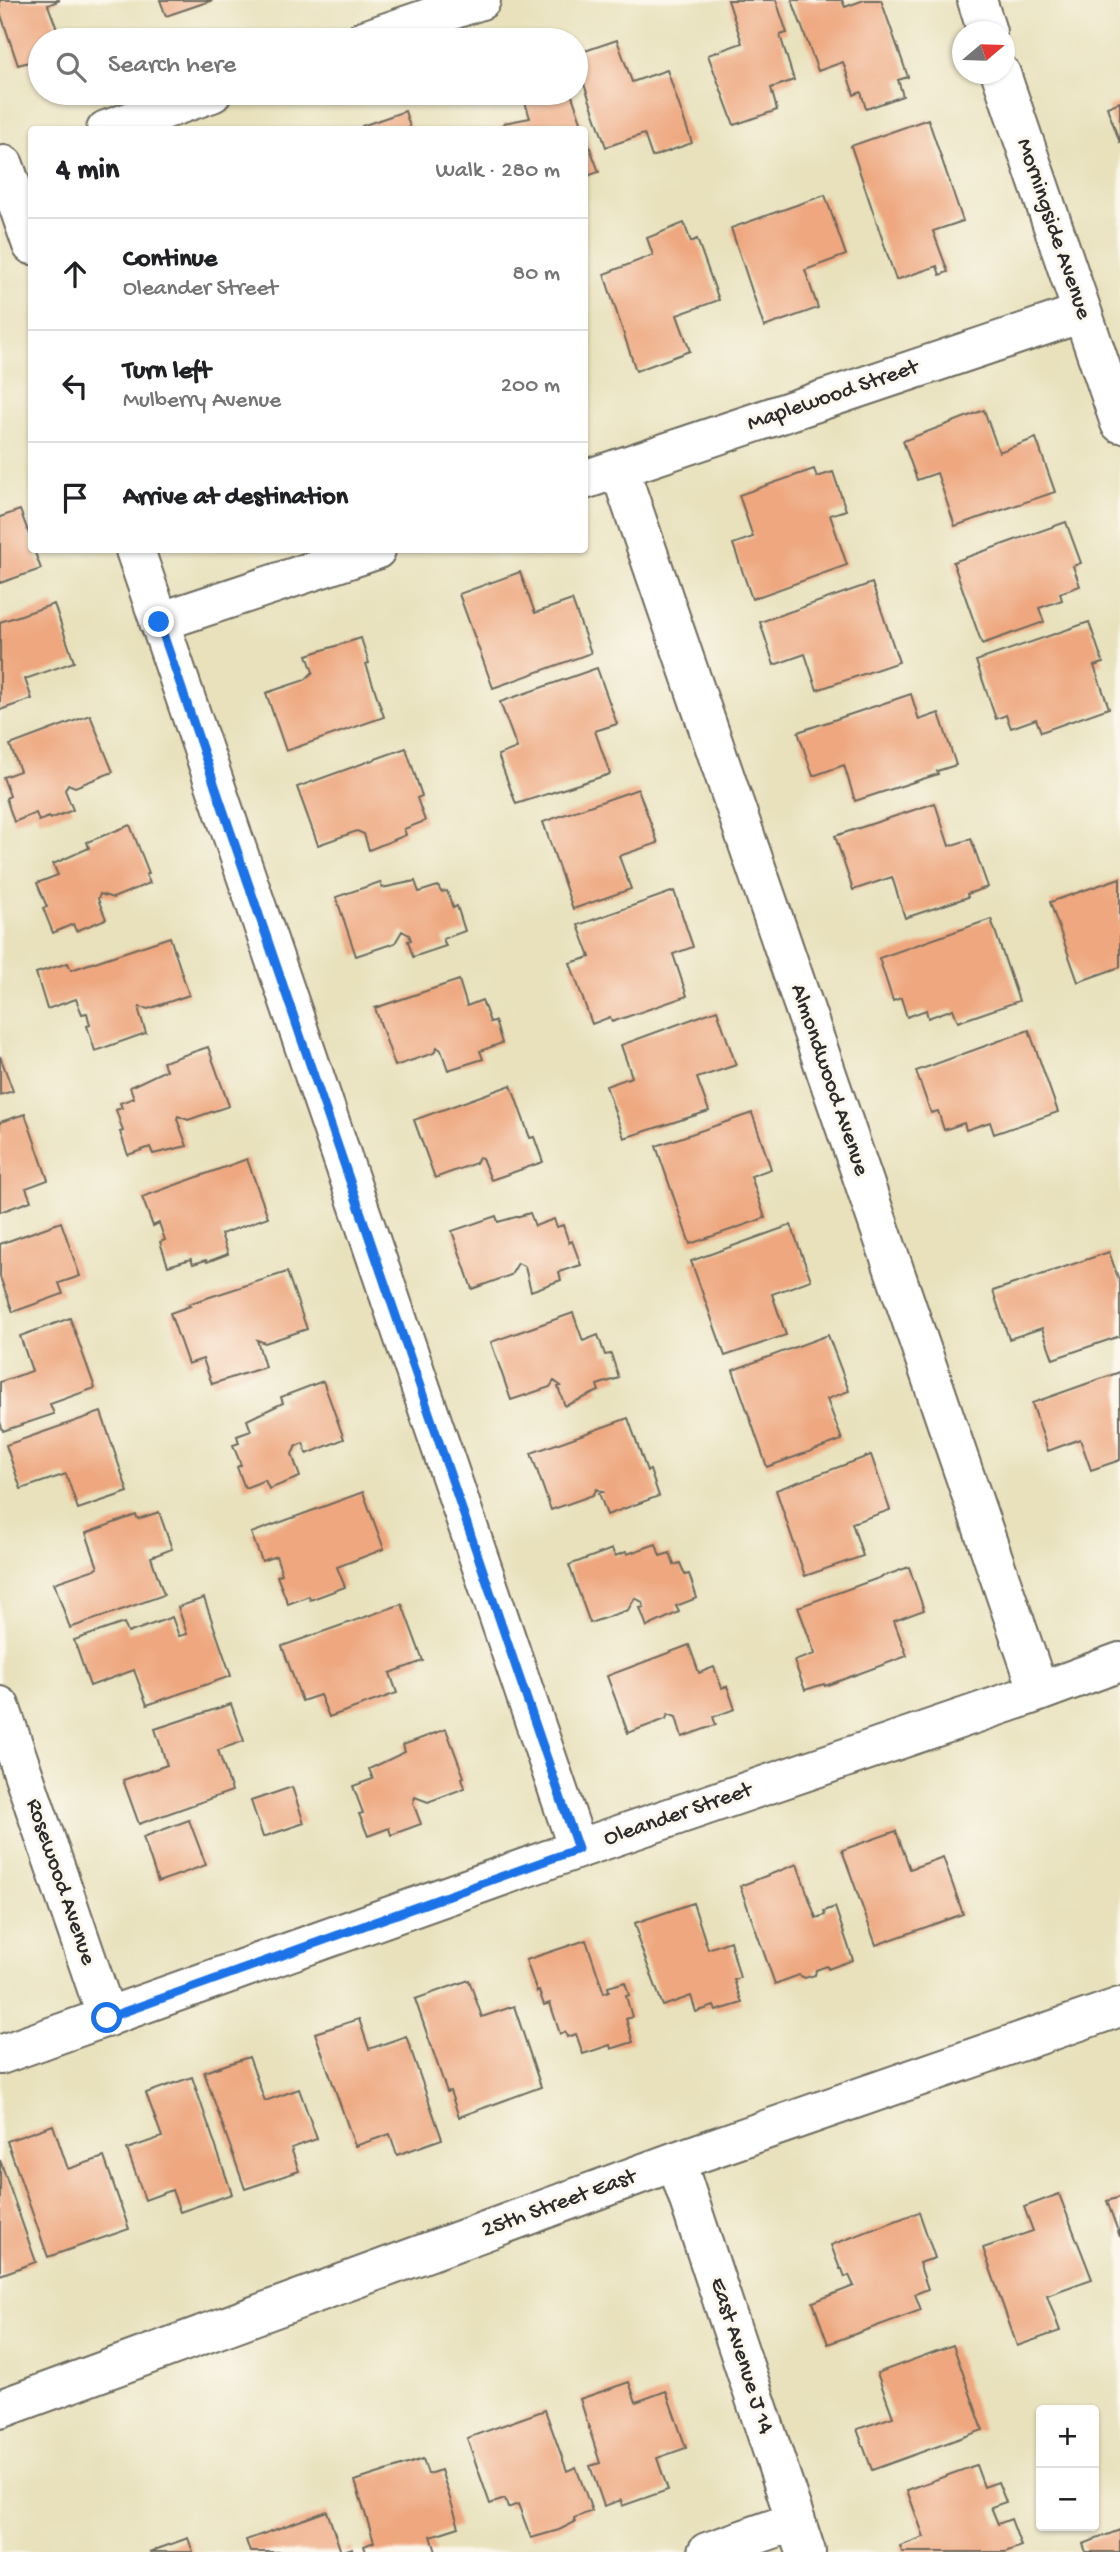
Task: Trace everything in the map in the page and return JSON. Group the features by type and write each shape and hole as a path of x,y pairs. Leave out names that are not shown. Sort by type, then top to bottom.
{"street":[{"path":"399,28 481,0"},
{"path":"977,0 984,21"},
{"name":"Morningside Avenue","path":"1004,84 1120,423"},
{"path":"117,126 178,105"},
{"path":"12,162 28,228"},
{"name":"Maplewood Street","path":"602,474 1082,313"},
{"name":"Almondwood Avenue","path":"602,474 1039,1692"},
{"path":"136,553 578,1849"},
{"path":"159,622 367,553"},
{"name":"Oleander Street","path":"0,2055 578,1849 1120,1662"},
{"name":"Rosewood Avenue","path":"0,1706 107,2018"},
{"name":"25th Street East","path":"0,2409 676,2161 1120,2007"},
{"name":"East Avenue J 14","path":"676,2161 801,2537"},
{"path":"707,2552 801,2537"}],"building":[{"path":"0,0 60,0 48,5 57,28 28,28 28,62 18,65 0,12"},
{"path":"160,0 213,0 166,16"},
{"path":"728,0 776,0 787,33 780,35 794,80 771,88 777,110 734,125 708,55 742,43"},
{"path":"792,0 842,0 845,7 864,0 881,0 908,77 898,80 903,96 866,109 861,92 854,95 843,62 818,71"},
{"path":"617,40 632,82 667,70 692,143 652,157 644,134 606,147 588,95 588,50"},
{"path":"1120,102 1120,143 1107,107"},
{"path":"526,105 575,105 583,126 502,126 504,123 530,118"},
{"path":"405,111 410,126 362,126"},
{"path":"928,119 963,221 933,231 948,272 940,275 937,266 896,280 851,146"},
{"path":"588,143 599,172 588,176"},
{"path":"825,195 846,255 805,270 818,308 764,327 731,228"},
{"path":"684,223 691,242 697,239 719,300 677,315 690,351 636,371 604,274 653,255 647,238"},
{"path":"984,410 999,452 1036,438 1055,492 955,526 937,473 917,480 903,441"},
{"path":"814,469 817,477 833,472 846,510 830,515 847,565 752,599 733,544 753,537 739,495"},
{"path":"20,510 28,531 28,553 35,553 41,569 0,583 0,517"},
{"path":"1066,522 1081,563 1073,566 1080,586 1060,593 1062,600 1039,608 1044,622 982,644 953,562"},
{"path":"520,572 535,613 572,600 591,653 493,688 459,594"},
{"path":"872,583 899,662 817,690 805,654 774,665 760,622"},
{"path":"54,604 74,662 25,679 32,699 0,710 0,622"},
{"path":"1089,622 1103,663 1094,666 1109,708 1041,732 1036,719 1011,728 1006,715 996,719 976,661"},
{"path":"361,638 369,663 366,664 384,717 286,751 266,693 305,680 313,672 307,655"},
{"path":"597,668 617,724 595,731 610,774 516,804 498,755 517,748 500,702"},
{"path":"911,694 919,720 939,713 956,765 937,771 938,774 855,801 844,765 813,776 798,732"},
{"path":"90,715 113,772 75,787 68,784 65,790 73,810 39,821 36,813 14,822 6,798 10,796 3,777 20,771 10,745"},
{"path":"406,748 422,796 417,798 425,821 404,829 406,835 369,850 364,834 357,831 318,845 297,787"},
{"path":"638,789 658,843 619,856 631,889 573,909 543,822"},
{"path":"935,803 949,846 971,839 988,887 967,894 968,897 905,918 892,877 853,890 835,836"},
{"path":"130,825 149,873 146,875 150,883 113,898 100,894 98,899 106,919 76,931 73,924 53,933 43,908 47,907 37,883 58,875 53,864 89,848 87,842"},
{"path":"1120,878 1120,967 1078,982 1050,902"},
{"path":"415,881 419,892 438,886 441,892 447,891 453,908 457,906 465,931 443,939 446,946 413,957 409,935 402,931 395,943 356,956 336,897 380,882 382,888"},
{"path":"674,891 693,947 673,954 687,996 612,1022 610,1017 592,1024 570,963 590,957 578,925"},
{"path":"991,919 1019,1001 958,1022 953,1009 928,1018 926,1010 907,1017 901,998 893,1001 879,958"},
{"path":"170,937 189,995 148,1009 140,1007 146,1033 95,1051 87,1026 90,1025 87,1013 82,1014 76,999 47,1009 36,973 68,963 71,970"},
{"path":"459,980 467,1006 482,1000 490,1022 495,1021 502,1043 480,1051 483,1059 448,1070 441,1050 437,1047 434,1053 395,1066 375,1008"},
{"path":"717,1010 736,1065 697,1078 709,1111 624,1138 606,1086 632,1077 621,1045"},
{"path":"1029,1030 1058,1112 994,1134 990,1122 966,1130 964,1123 944,1130 938,1111 931,1113 916,1071"},
{"path":"208,1047 229,1106 188,1120 178,1116 187,1146 153,1154 150,1147 128,1155 116,1110 122,1108 120,1103 134,1098 130,1087 166,1070 163,1062"},
{"path":"0,1056 13,1091 0,1095"},
{"path":"511,1085 530,1138 534,1137 543,1162 491,1180 482,1158 479,1157 476,1163 435,1178 414,1120"},
{"path":"752,1113 771,1169 751,1176 765,1218 690,1244 656,1146"},
{"path":"25,1114 48,1180 26,1188 31,1201 0,1212 0,1122"},
{"path":"247,1159 268,1217 221,1234 228,1254 207,1262 206,1260 193,1264 191,1259 168,1266 160,1242 165,1240 159,1223 153,1226 142,1197"},
{"path":"530,1213 535,1226 554,1219 557,1227 563,1225 581,1265 559,1272 561,1280 531,1291 525,1267 518,1263 511,1275 472,1289 452,1231 496,1216 498,1222"},
{"path":"61,1222 80,1276 59,1283 63,1294 13,1312 0,1277 0,1244"},
{"path":"791,1225 811,1280 772,1294 786,1335 725,1356 691,1261"},
{"path":"1109,1252 1120,1283 1120,1336 1053,1359 1042,1328 1009,1339 993,1291"},
{"path":"287,1272 307,1329 265,1343 257,1340 265,1367 212,1384 203,1359 188,1364 170,1313 190,1306 188,1304"},
{"path":"573,1313 583,1341 598,1335 605,1355 611,1354 619,1378 597,1385 599,1391 565,1406 558,1387 561,1386 554,1381 550,1387 511,1400 491,1342"},
{"path":"70,1318 95,1388 50,1404 54,1414 3,1431 0,1422 0,1382 32,1371 20,1336"},
{"path":"828,1335 849,1391 827,1399 842,1440 767,1467 733,1370"},
{"path":"1120,1372 1120,1460 1091,1470 1080,1439 1048,1451 1032,1403"},
{"path":"323,1381 344,1439 307,1454 303,1443 296,1446 292,1454 300,1477 269,1489 265,1480 245,1488 237,1467 241,1465 233,1445 239,1443 237,1436 251,1431 247,1420 283,1403 281,1397"},
{"path":"101,1412 128,1492 78,1509 66,1474 21,1489 6,1445"},
{"path":"628,1418 659,1496 607,1515 599,1493 603,1492 597,1489 593,1495 551,1510 531,1453"},
{"path":"871,1455 890,1510 852,1523 863,1556 805,1576 776,1490"},
{"path":"363,1492 384,1549 337,1567 345,1587 310,1600 309,1596 288,1604 277,1576 282,1574 276,1556 262,1561 251,1533"},
{"path":"159,1512 172,1549 151,1557 164,1595 70,1628 54,1583 98,1568 86,1533 136,1515 138,1519"},
{"path":"656,1544 660,1556 670,1553 674,1565 680,1563 685,1575 689,1574 697,1598 676,1606 679,1612 647,1627 640,1608 644,1607 642,1602 635,1598 628,1610 590,1623 569,1565 612,1549 615,1556"},
{"path":"909,1567 924,1610 894,1621 907,1656 825,1686 824,1684 805,1690 794,1661 815,1654 798,1607"},
{"path":"204,1598 231,1676 147,1705 134,1670 90,1686 74,1640 124,1623 128,1633 172,1617 179,1636 187,1634 178,1607"},
{"path":"402,1604 423,1661 390,1673 397,1693 329,1717 320,1695 302,1701 282,1646"},
{"path":"689,1645 699,1673 714,1667 722,1688 727,1686 735,1709 713,1717 716,1725 682,1737 676,1717 668,1714 666,1719 628,1733 607,1676"},
{"path":"231,1704 244,1741 218,1750 232,1791 139,1824 123,1780 167,1765 155,1729"},
{"path":"446,1729 464,1777 465,1788 428,1802 415,1797 413,1803 421,1824 391,1835 389,1828 368,1836 359,1814 363,1813 353,1786 373,1779 369,1769 405,1752 403,1745"},
{"path":"292,1787 304,1823 263,1837 251,1801"},
{"path":"189,1820 206,1865 158,1882 143,1837"},
{"path":"896,1831 910,1869 943,1857 963,1914 876,1945 842,1850"},
{"path":"797,1864 816,1918 835,1907 853,1960 828,1969 827,1966 816,1970 815,1975 805,1978 799,1975 775,1984 740,1886"},
{"path":"693,1903 708,1949 730,1941 740,1978 734,1980 742,2003 716,2011 714,2006 696,2012 691,1996 663,2006 637,1937 639,1936 635,1923"},
{"path":"586,1940 604,1993 609,1991 608,1987 625,1982 632,2017 626,2019 633,2042 611,2049 610,2045 583,2054 576,2034 567,2037 565,2032 560,2034 550,2003 544,2005 526,1960"},
{"path":"469,1980 482,2017 514,2006 541,2087 459,2117 450,2091 447,2092 415,1999"},
{"path":"359,2019 369,2049 406,2036 442,2139 397,2155 390,2134 355,2146 315,2033"},
{"path":"249,2057 265,2101 299,2089 317,2139 291,2148 299,2171 245,2189 204,2072"},
{"path":"192,2077 232,2194 180,2212 172,2190 145,2200 127,2149 162,2137 146,2093"},
{"path":"53,2125 68,2169 104,2157 129,2229 48,2257 7,2141"},
{"path":"0,2160 36,2262 0,2275"},
{"path":"1059,2194 1092,2279 1047,2295 1060,2331 1017,2346 983,2248 1033,2231 1024,2207"},
{"path":"1120,2197 1120,2237 1107,2201"},
{"path":"919,2212 935,2258 919,2263 928,2289 915,2294 921,2310 828,2344 813,2302 854,2286 849,2275 845,2277 840,2269 831,2245"},
{"path":"953,2345 983,2430 872,2470 857,2429 893,2417 877,2373"},
{"path":"629,2382 636,2402 666,2391 686,2448 657,2458 668,2490 622,2506 621,2500 604,2506 590,2466 600,2463 580,2399"},
{"path":"545,2410 567,2471 576,2467 592,2511 574,2518 575,2522 559,2530 531,2538 518,2504 508,2508 505,2499 490,2504 467,2438"},
{"path":"423,2459 428,2474 441,2470 459,2527 431,2536 436,2552 366,2552 364,2546 374,2542 355,2481"},
{"path":"976,2465 984,2487 998,2482 1006,2502 991,2507 998,2524 1011,2519 1021,2546 1005,2552 902,2552 900,2546 924,2537 907,2490"},
{"path":"327,2511 341,2552 250,2552 246,2540"},
{"path":"1120,2530 1120,2552 1086,2552 1083,2544"},
{"path":"188,2538 193,2552 149,2552"}],"route":[{"path":"107,2018 578,1849 159,622"}]}
